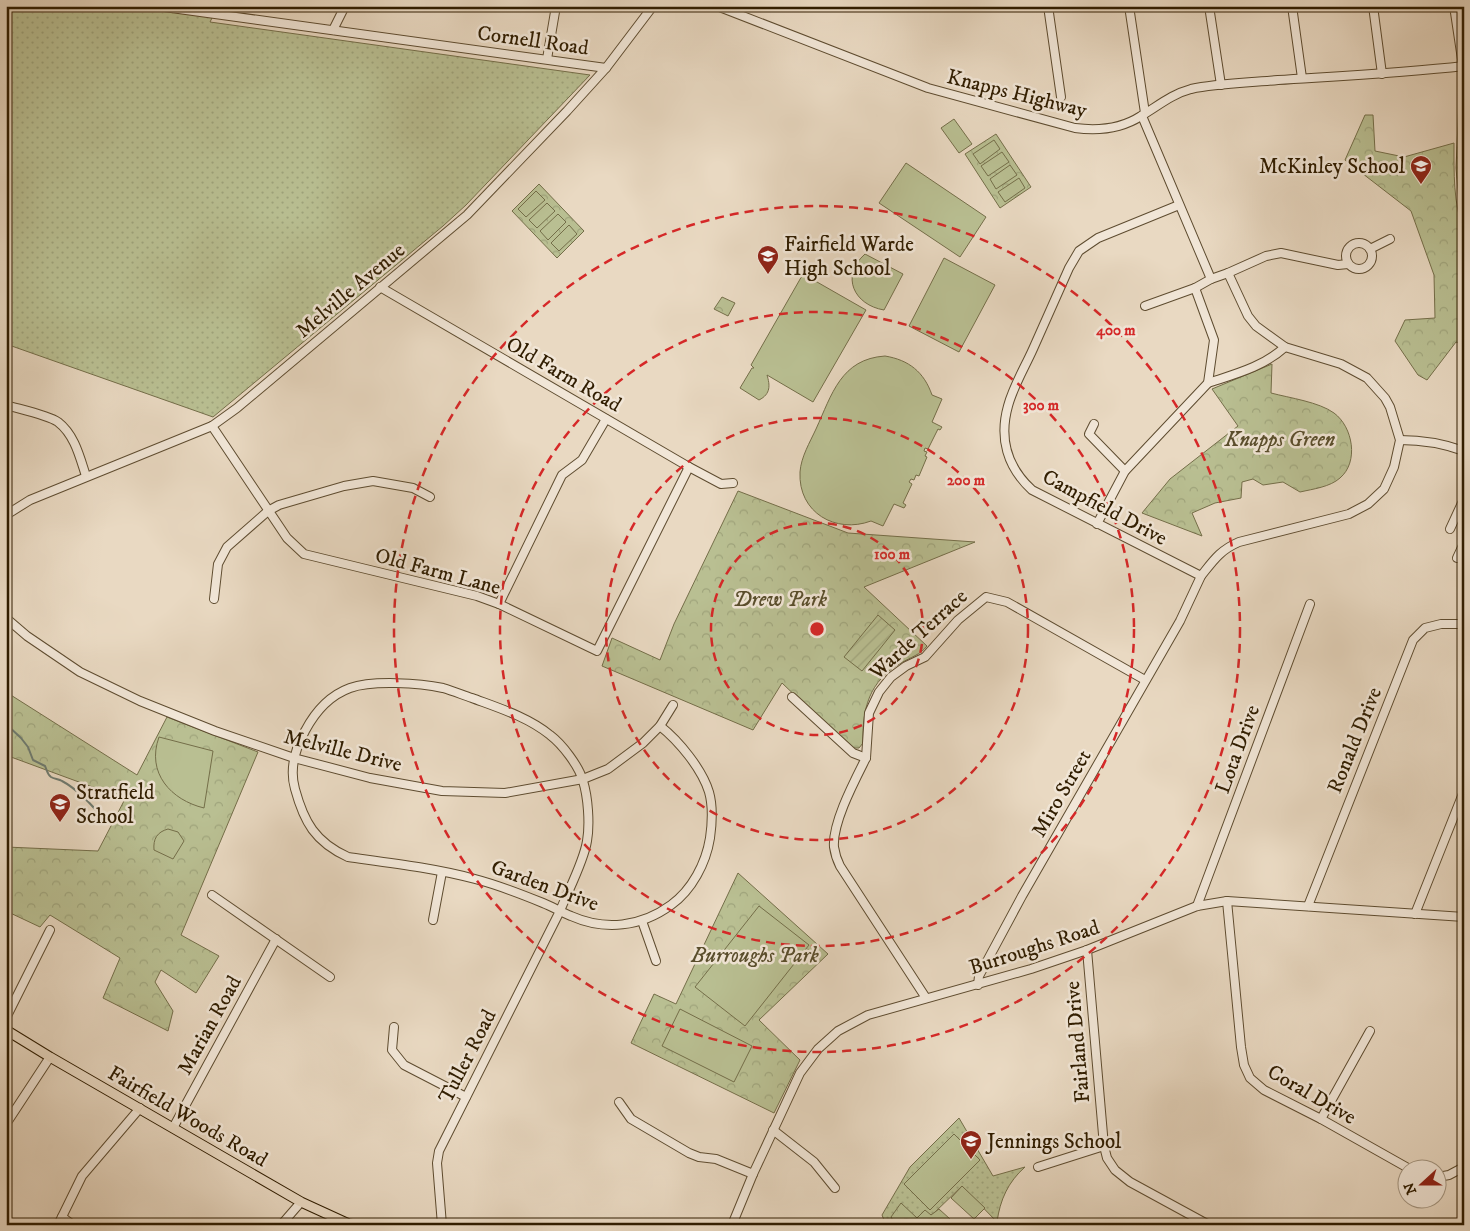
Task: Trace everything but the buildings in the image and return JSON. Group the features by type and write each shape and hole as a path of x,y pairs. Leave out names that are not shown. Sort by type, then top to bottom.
{"main road":[{"name":"Fairfield Woods Road","path":"6,1030 301,1202 355,1225"}],"street":[{"name":"Cornell Road","path":"157,6 606,68"},
{"path":"332,30 345,6"},
{"path":"547,59 556,6"},
{"name":"Melville Avenue","path":"6,516 30,500 212,426 237,408 468,215 606,68 653,6"},
{"name":"Knapps Highway","path":"717,6 931,89 1075,128 1093,130 1126,124 1144,115 1174,95 1191,89 1302,78 1382,74 1464,66"},
{"path":"1048,6 1061,97"},
{"path":"1129,6 1144,115 1179,205 1211,279"},
{"path":"1209,6 1221,85"},
{"path":"1292,6 1302,78"},
{"path":"1373,6 1382,74"},
{"path":"1454,6 1464,66"},
{"name":"Campfield Drive","path":"1179,205 1098,238 1079,251 1069,268 1008,405 1004,431 1011,465 1020,479 1032,490 1201,576"},
{"path":"1370,249 1390,239"},
{"path":"1362,243 1370,249 1371,262 1365,268 1356,270 1348,264 1346,255 1353,244 1362,243"},
{"path":"1145,306 1195,288 1211,279 1266,256 1281,253 1338,265 1348,264"},
{"path":"1228,273 1248,316 1256,326 1284,347 1341,364 1367,378 1385,398 1390,407 1400,440 1421,440 1443,444 1464,451"},
{"name":"Old Farm Road","path":"380,287 690,467 721,484 733,483"},
{"path":"1195,288 1214,340 1208,383"},
{"path":"1097,524 1125,471 1208,383 1254,367 1274,357 1284,347"},
{"path":"6,405 57,422 68,432 74,443 86,476"},
{"path":"498,604 562,475 582,460 606,419"},
{"path":"1094,424 1088,434 1125,471"},
{"name":"Old Farm Lane","path":"212,426 287,538 304,554 477,596 597,651 690,467"},
{"name":"Miro Street","path":"978,985 979,976 1022,896 1180,621 1201,576 1225,548 1238,542 1349,514 1368,504 1384,488 1394,466 1400,440"},
{"path":"214,599 218,564 227,548 268,511 279,505 344,486 373,481 413,488 430,497"},
{"path":"1450,528 1463,502"},
{"path":"1457,558 1464,543"},
{"name":"Warde Terrace","path":"926,998 840,866 834,846 835,830 866,758 870,712 879,692 891,677 906,666 926,657 958,620 986,597 1007,602 1145,680"},
{"name":"Lota Drive","path":"1197,906 1310,604"},
{"name":"Melville Drive","path":"6,618 27,636 80,672 148,704 215,731 294,758 370,778 442,791 505,793 583,779 608,769 626,757 660,726 673,705"},
{"name":"Ronald Drive","path":"1308,906 1413,640 1425,628 1441,624 1464,624"},
{"path":"294,758 297,747 315,712 336,694 349,688 377,682 444,688 503,709 534,724 551,736 567,752 583,779"},
{"path":"792,697 853,753 866,758"},
{"name":"Garden Drive","path":"294,758 294,784 301,811 314,832 328,845 348,857 442,872 499,886 588,922 612,926 642,921 659,914 678,900 694,881 704,861 708,846 712,816 709,792 693,761 672,736 660,726"},
{"name":"Tuller Road","path":"442,1225 437,1163 445,1138 560,911 575,876 587,841 587,804 583,779"},
{"path":"1415,914 1464,791"},
{"path":"433,920 442,872"},
{"path":"212,895 330,977"},
{"name":"Burroughs Road","path":"732,1225 753,1174 800,1073 818,1049 838,1031 868,1015 978,985 1087,950 1197,906 1226,901 1464,918"},
{"name":"Coral Drive","path":"1226,901 1240,1047 1244,1065 1250,1078 1264,1090 1398,1162"},
{"path":"642,921 656,961"},
{"path":"6,1018 50,930"},
{"name":"Marian Road","path":"173,1128 276,939"},
{"name":"Fairland Drive","path":"1087,950 1104,1146 1107,1158 1115,1170 1130,1182 1209,1225"},
{"path":"394,1027 392,1050 404,1065 466,1097"},
{"path":"1321,1120 1370,1031"},
{"path":"6,1124 50,1057"},
{"path":"619,1102 631,1119 689,1153 716,1160 753,1174"},
{"path":"73,1225 60,1221 82,1176 140,1108"},
{"path":"773,1130 814,1162 834,1188"},
{"path":"1038,1167 1104,1146"},
{"path":"1448,1175 1464,1167"},
{"path":"281,1225 301,1202"}],"green space":[{"path":"6,6 218,6 210,22 590,75 466,205 443,226 213,417 6,344"},
{"path":"1464,75 1464,214 1460,214 1456,168 1460,76"},
{"name":"McKinley School","path":"1365,115 1373,115 1375,151 1404,157 1454,143 1456,199 1464,231 1464,345 1456,342 1427,380 1418,375 1395,341 1405,320 1435,318 1434,275 1411,211 1345,160"},
{"path":"954,119 972,144 959,153 941,128"},
{"path":"996,134 1031,187 1000,208 965,154"},
{"path":"994,140 1000,149 980,164 973,154"},
{"path":"1002,152 1009,162 988,176 981,166"},
{"path":"906,163 986,217 960,257 879,203"},
{"path":"1010,165 1017,175 996,189 990,179"},
{"path":"1019,178 1025,188 1005,202 998,192"},
{"path":"539,184 584,231 557,258 512,211"},
{"path":"536,191 545,200 526,217 518,209"},
{"path":"547,203 555,211 537,228 529,220"},
{"path":"558,214 566,222 548,240 540,231"},
{"path":"569,225 577,234 559,251 551,243"},
{"path":"865,254 903,274 884,310 865,302 858,296 854,288 852,280 853,271"},
{"path":"944,258 995,285 959,352 909,326"},
{"path":"803,274 866,310 813,402 767,375 769,389 766,395 759,400 740,388 752,368 754,368 751,365"},
{"path":"722,297 735,303 728,316 714,309"},
{"path":"885,356 915,368 925,380 932,395 942,399 932,422 942,427 940,430 938,429 928,449 925,448 924,451 927,452 925,456 927,457 919,476 916,475 914,480 911,479 909,482 912,484 903,503 906,505 904,508 894,504 883,526 871,521 845,525 833,522 822,517 812,509 805,499 801,486 800,472 802,461 827,403 840,380 858,364"},
{"name":"Knapps Green","path":"1272,364 1271,393 1328,409 1346,427 1351,445 1350,463 1340,478 1331,484 1300,492 1283,482 1263,485 1253,479 1242,482 1241,498 1215,503 1192,513 1202,536 1142,513 1170,479 1238,426 1212,389"},
{"name":"Drew Park","path":"738,491 848,533 975,542 864,587 927,646 918,654 890,670 875,687 866,707 863,743 859,748 848,746 782,683 753,730 602,666 612,638 660,660 674,624"},
{"path":"878,615 895,630 862,671 844,657"},
{"path":"6,692 137,775 167,717 258,752 181,935 219,956 196,993 161,970 155,982 173,1011 168,1031 103,998 120,958 50,915 40,927 6,911 6,847 98,851 125,799 6,756"},
{"path":"159,737 213,751 204,808 181,799 164,783 156,762"},
{"path":"168,829 178,832 184,841 173,859 154,850 156,836"},
{"name":"Burroughs Park","path":"738,873 828,954 759,1020 800,1060 774,1113 631,1043 654,994 676,1004"},
{"path":"759,906 809,945 745,1026 695,987"},
{"path":"680,1009 752,1046 734,1082 662,1046"},
{"path":"959,1118 993,1176 1025,1167 1009,1185 1000,1206 997,1222 962,1186 933,1214 896,1225 886,1225 882,1215 910,1167"},
{"path":"954,1134 980,1160 930,1210 904,1184"},
{"path":"962,1186 985,1208 974,1219 951,1198"},
{"path":"901,1203 917,1218 925,1210 931,1215 939,1209 950,1219 945,1225 896,1225 891,1217"}],"waterway":[{"path":"6,724 28,747 33,760 45,766 51,777 62,781 80,794 106,822"}],"place":[{"name":"McKinley School","path":"1421,185"},
{"name":"Fairfield Warde High School","path":"768,275"},
{"name":"Stratfield School","path":"60,823"},
{"name":"Jennings School","path":"971,1160"}]}
